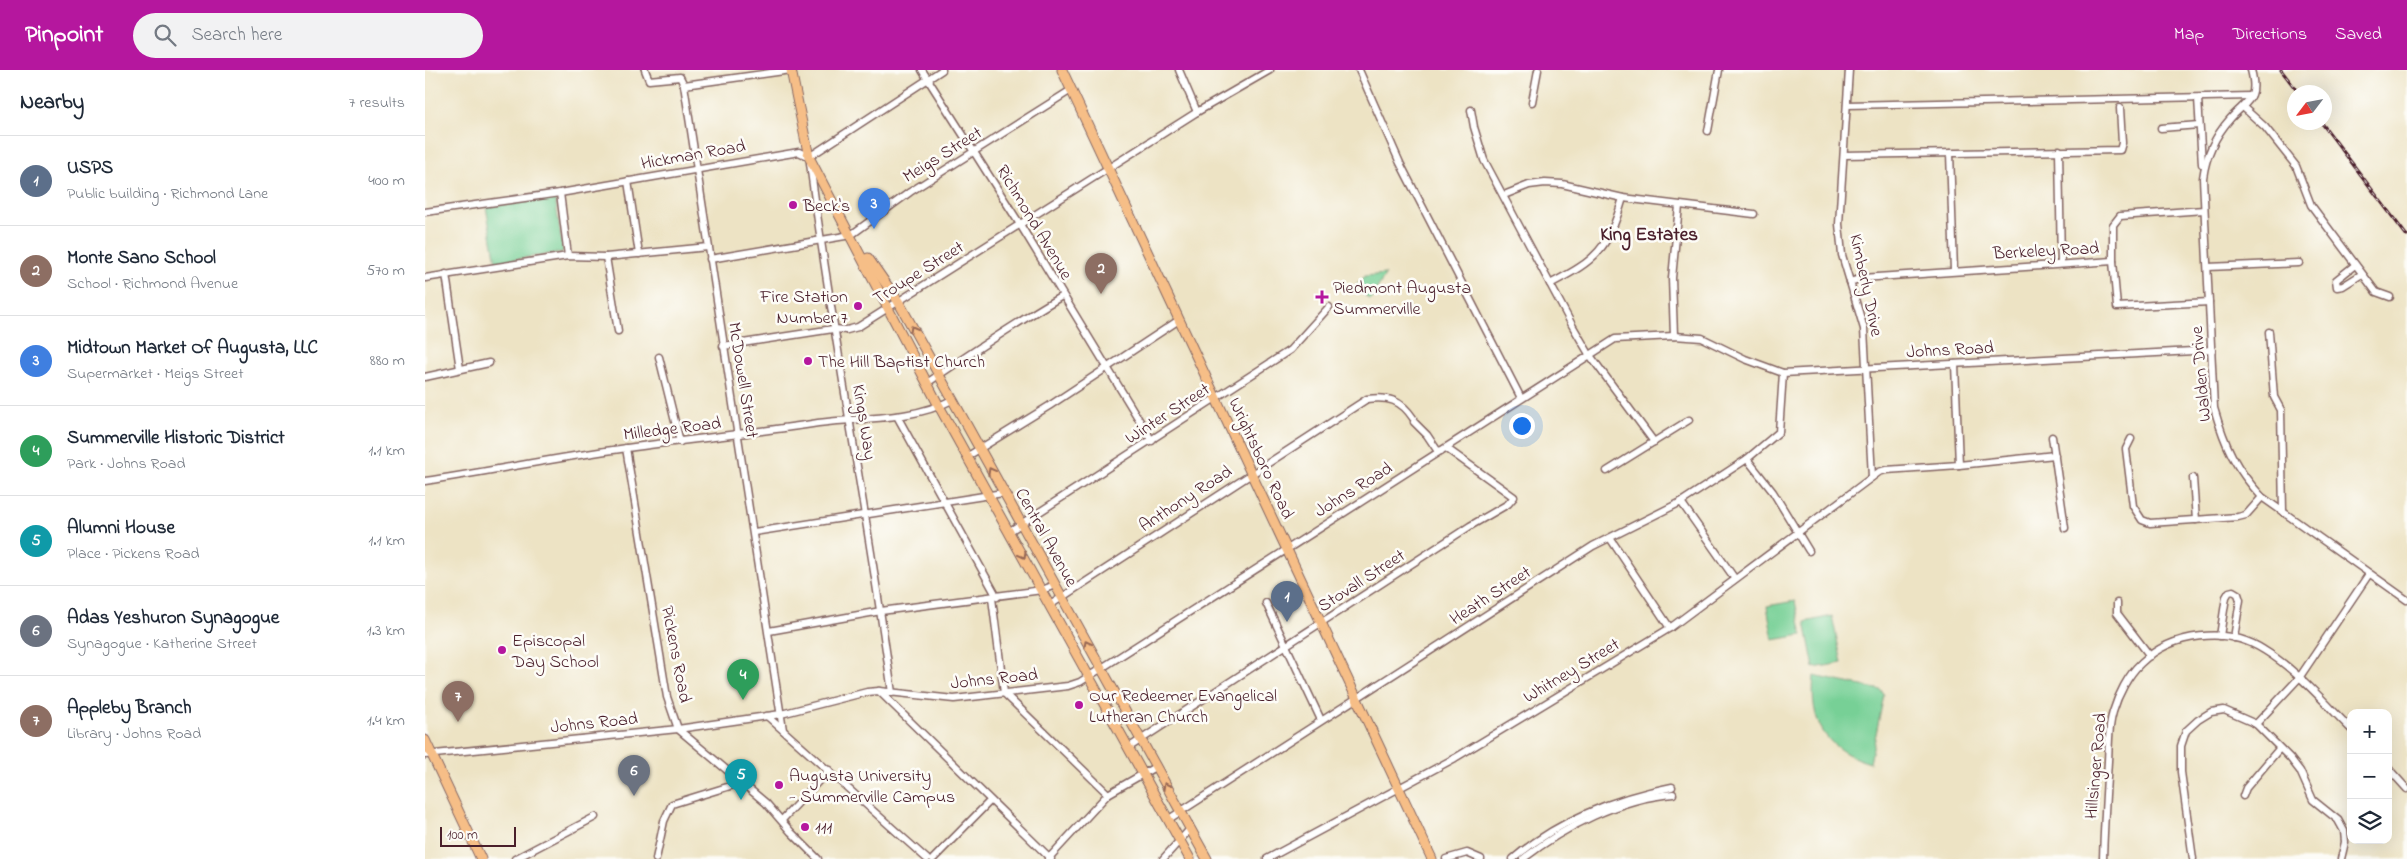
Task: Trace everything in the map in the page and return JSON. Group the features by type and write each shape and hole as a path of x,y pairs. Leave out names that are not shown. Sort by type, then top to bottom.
{"main road":[{"name":"Central Avenue","path":"791,70 809,157 939,406 1010,531 1190,859"},
{"name":"Wrightsboro Road","path":"1062,70 1432,859"},
{"name":"Central Avenue","path":"851,235 898,301 951,400 1062,597 1100,670 1207,859"},
{"path":"425,740 427,755 481,859"}],"street":[{"name":"McDowell Street","path":"645,70 649,80 680,74 684,85 783,730"},
{"path":"684,85 747,73 791,70"},
{"name":"Richmond Avenue","path":"922,70 1021,226 1152,441"},
{"path":"809,157 942,70"},
{"path":"1179,70 1197,112"},
{"name":"Troupe Street","path":"723,346 833,329 847,330 858,327 1021,226 1197,112 1270,70"},
{"path":"1359,70 1400,163 1521,398"},
{"path":"1532,102 1538,70"},
{"path":"1708,130 1719,70"},
{"name":"Kimberly Drive","path":"1849,70 1839,224 1842,255 1864,329 1872,477"},
{"name":"Walden Drive","path":"2203,178 2206,156 2231,118 2244,108 2251,96 2253,79 2251,70"},
{"name":"Meigs Street","path":"710,259 820,242 851,235 910,192 1071,90"},
{"path":"1847,105 2251,96"},
{"name":"Walden Drive","path":"2198,98 2215,408 2229,453 2244,477 2263,497 2407,600"},
{"path":"1844,155 2120,150 2123,143 2120,108"},
{"path":"2244,108 2265,127 2296,166 2311,205 2355,265 2376,292 2390,297"},
{"path":"1471,110 1484,160 1550,284 1589,354 1654,442"},
{"path":"2161,128 2199,125"},
{"path":"2059,150 2061,264"},
{"name":"Hickman Road","path":"425,212 559,193 799,152 809,157"},
{"path":"1950,153 1953,271"},
{"name":"Kings Way","path":"809,157 833,329 850,419 892,692"},
{"path":"628,181 639,254"},
{"path":"1504,195 1529,185 1545,183 1562,184 1623,198 1754,214"},
{"path":"559,193 568,256"},
{"path":"1550,284 1579,269 1601,250 1611,235 1623,198"},
{"path":"1674,336 1672,278 1679,206"},
{"name":"Berkeley Road","path":"1850,282 1862,278 2113,261 2113,225 2120,216 2204,210"},
{"path":"425,278 568,256 606,257 708,248"},
{"path":"606,257 618,331"},
{"path":"2113,261 2117,306 2209,302"},
{"path":"2208,267 2299,263"},
{"path":"2355,265 2336,280 2337,287 2343,286 2362,274"},
{"path":"446,274 460,369"},
{"path":"927,383 1001,333 1063,296"},
{"name":"Winter Street","path":"1010,531 1152,441 1294,347 1329,307"},
{"path":"968,456 1179,320"},
{"path":"2269,332 2274,397 2281,410 2283,512"},
{"name":"Johns Road","path":"427,755 678,729 781,714 867,692 892,692 954,699 1068,686 1081,682 1286,548 1444,450 1521,398 1615,339 1674,336 1701,338 1745,359 1783,373 2212,350"},
{"path":"659,357 680,442"},
{"path":"425,376 489,363"},
{"path":"1955,364 1959,465"},
{"name":"Heath Street","path":"1169,819 1593,546 1681,502 1747,459 1779,432 1783,373"},
{"name":"Anthony Road","path":"1050,605 1367,399 1379,397 1399,402 1427,434 1437,450 1444,450"},
{"name":"Milledge Road","path":"425,481 626,448 850,419 897,416 939,406 951,400"},
{"path":"897,416 946,502 994,597 1005,693 1108,794"},
{"path":"1607,471 1689,420"},
{"path":"2052,437 2065,528"},
{"path":"2131,439 2126,449 2133,506 2135,513 2142,520 2150,523 2246,515 2263,497"},
{"name":"Pickens Road","path":"626,448 667,696 678,729 766,803 818,859"},
{"name":"Stovall Street","path":"1128,748 1514,498 1444,450"},
{"name":"Whitney Street","path":"1267,859 1455,758 1670,628 1872,477 1886,470 2055,455"},
{"path":"1747,459 1773,492 1809,551"},
{"path":"2193,478 2196,520"},
{"path":"754,532 1003,493"},
{"path":"1681,502 1735,579"},
{"path":"1610,538 1670,628"},
{"path":"2256,724 2299,678 2369,574"},
{"path":"769,631 881,611 1042,590 1055,585"},
{"path":"2220,636 2226,597 2233,590 2238,594 2240,600 2235,638"},
{"path":"1266,603 1321,720"},
{"path":"2117,603 2117,613 2150,656"},
{"name":"Hillsinger Road","path":"2103,859 2112,713 2133,672 2150,656 2174,643 2205,636 2235,638 2264,649 2299,678 2347,725"},
{"path":"879,691 1050,858 1108,794 1155,767"},
{"path":"2193,859 2181,772 2181,746 2186,731 2211,712 2223,710 2256,724 2290,758 2300,771 2306,790 2313,800 2337,820 2341,826 2345,842 2341,859"},
{"path":"767,716 927,859"},
{"path":"2243,796 2246,788 2279,749"},
{"path":"782,820 829,770"},
{"path":"2392,772 2407,788"},
{"path":"656,859 664,821 672,804 740,783"},
{"path":"1513,859 1556,828 1571,821 1620,801 1672,791 1604,813 1563,832 1523,859"},
{"path":"933,859 990,801"},
{"path":"515,859 595,817"},
{"path":"1163,859 1190,829"},
{"path":"1446,859 1467,853 1481,859"}],"green space":[{"path":"555,197 563,252 496,262 486,207"},
{"path":"1386,274 1370,300 1355,287 1365,276"},
{"path":"1795,601 1802,635 1773,640 1767,606"},
{"path":"1832,616 1842,663 1814,668 1805,622"},
{"path":"1814,676 1881,690 1884,695 1870,763 1842,750 1831,742 1823,732 1814,707"}],"railway":[{"path":"2281,70 2293,85"},
{"path":"2327,130 2407,236"}],"place":[{"name":"Beck's","path":"793,205"},
{"name":"Midtown Market Of Augusta, LLC","path":"874,229"},
{"name":"Monte Sano School","path":"1101,294"},
{"name":"Piedmont Augusta Summerville","path":"1322,297"},
{"name":"Fire Station Number 7","path":"858,306"},
{"name":"The Hill Baptist Church","path":"808,361"},
{"name":"USPS","path":"1287,622"},
{"name":"Episcopal Day School","path":"502,650"},
{"name":"Summerville Historic District","path":"743,700"},
{"name":"Our Redeemer Evangelical Lutheran Church","path":"1079,705"},
{"name":"Appleby Branch","path":"458,722"},
{"name":"Augusta University - Summerville Campus","path":"779,785"},
{"name":"Adas Yeshuron Synagogue","path":"634,796"},
{"name":"Alumni House","path":"741,800"},
{"name":"111","path":"805,827"}],"district":[{"name":"King Estates","path":"1649,233"}]}
